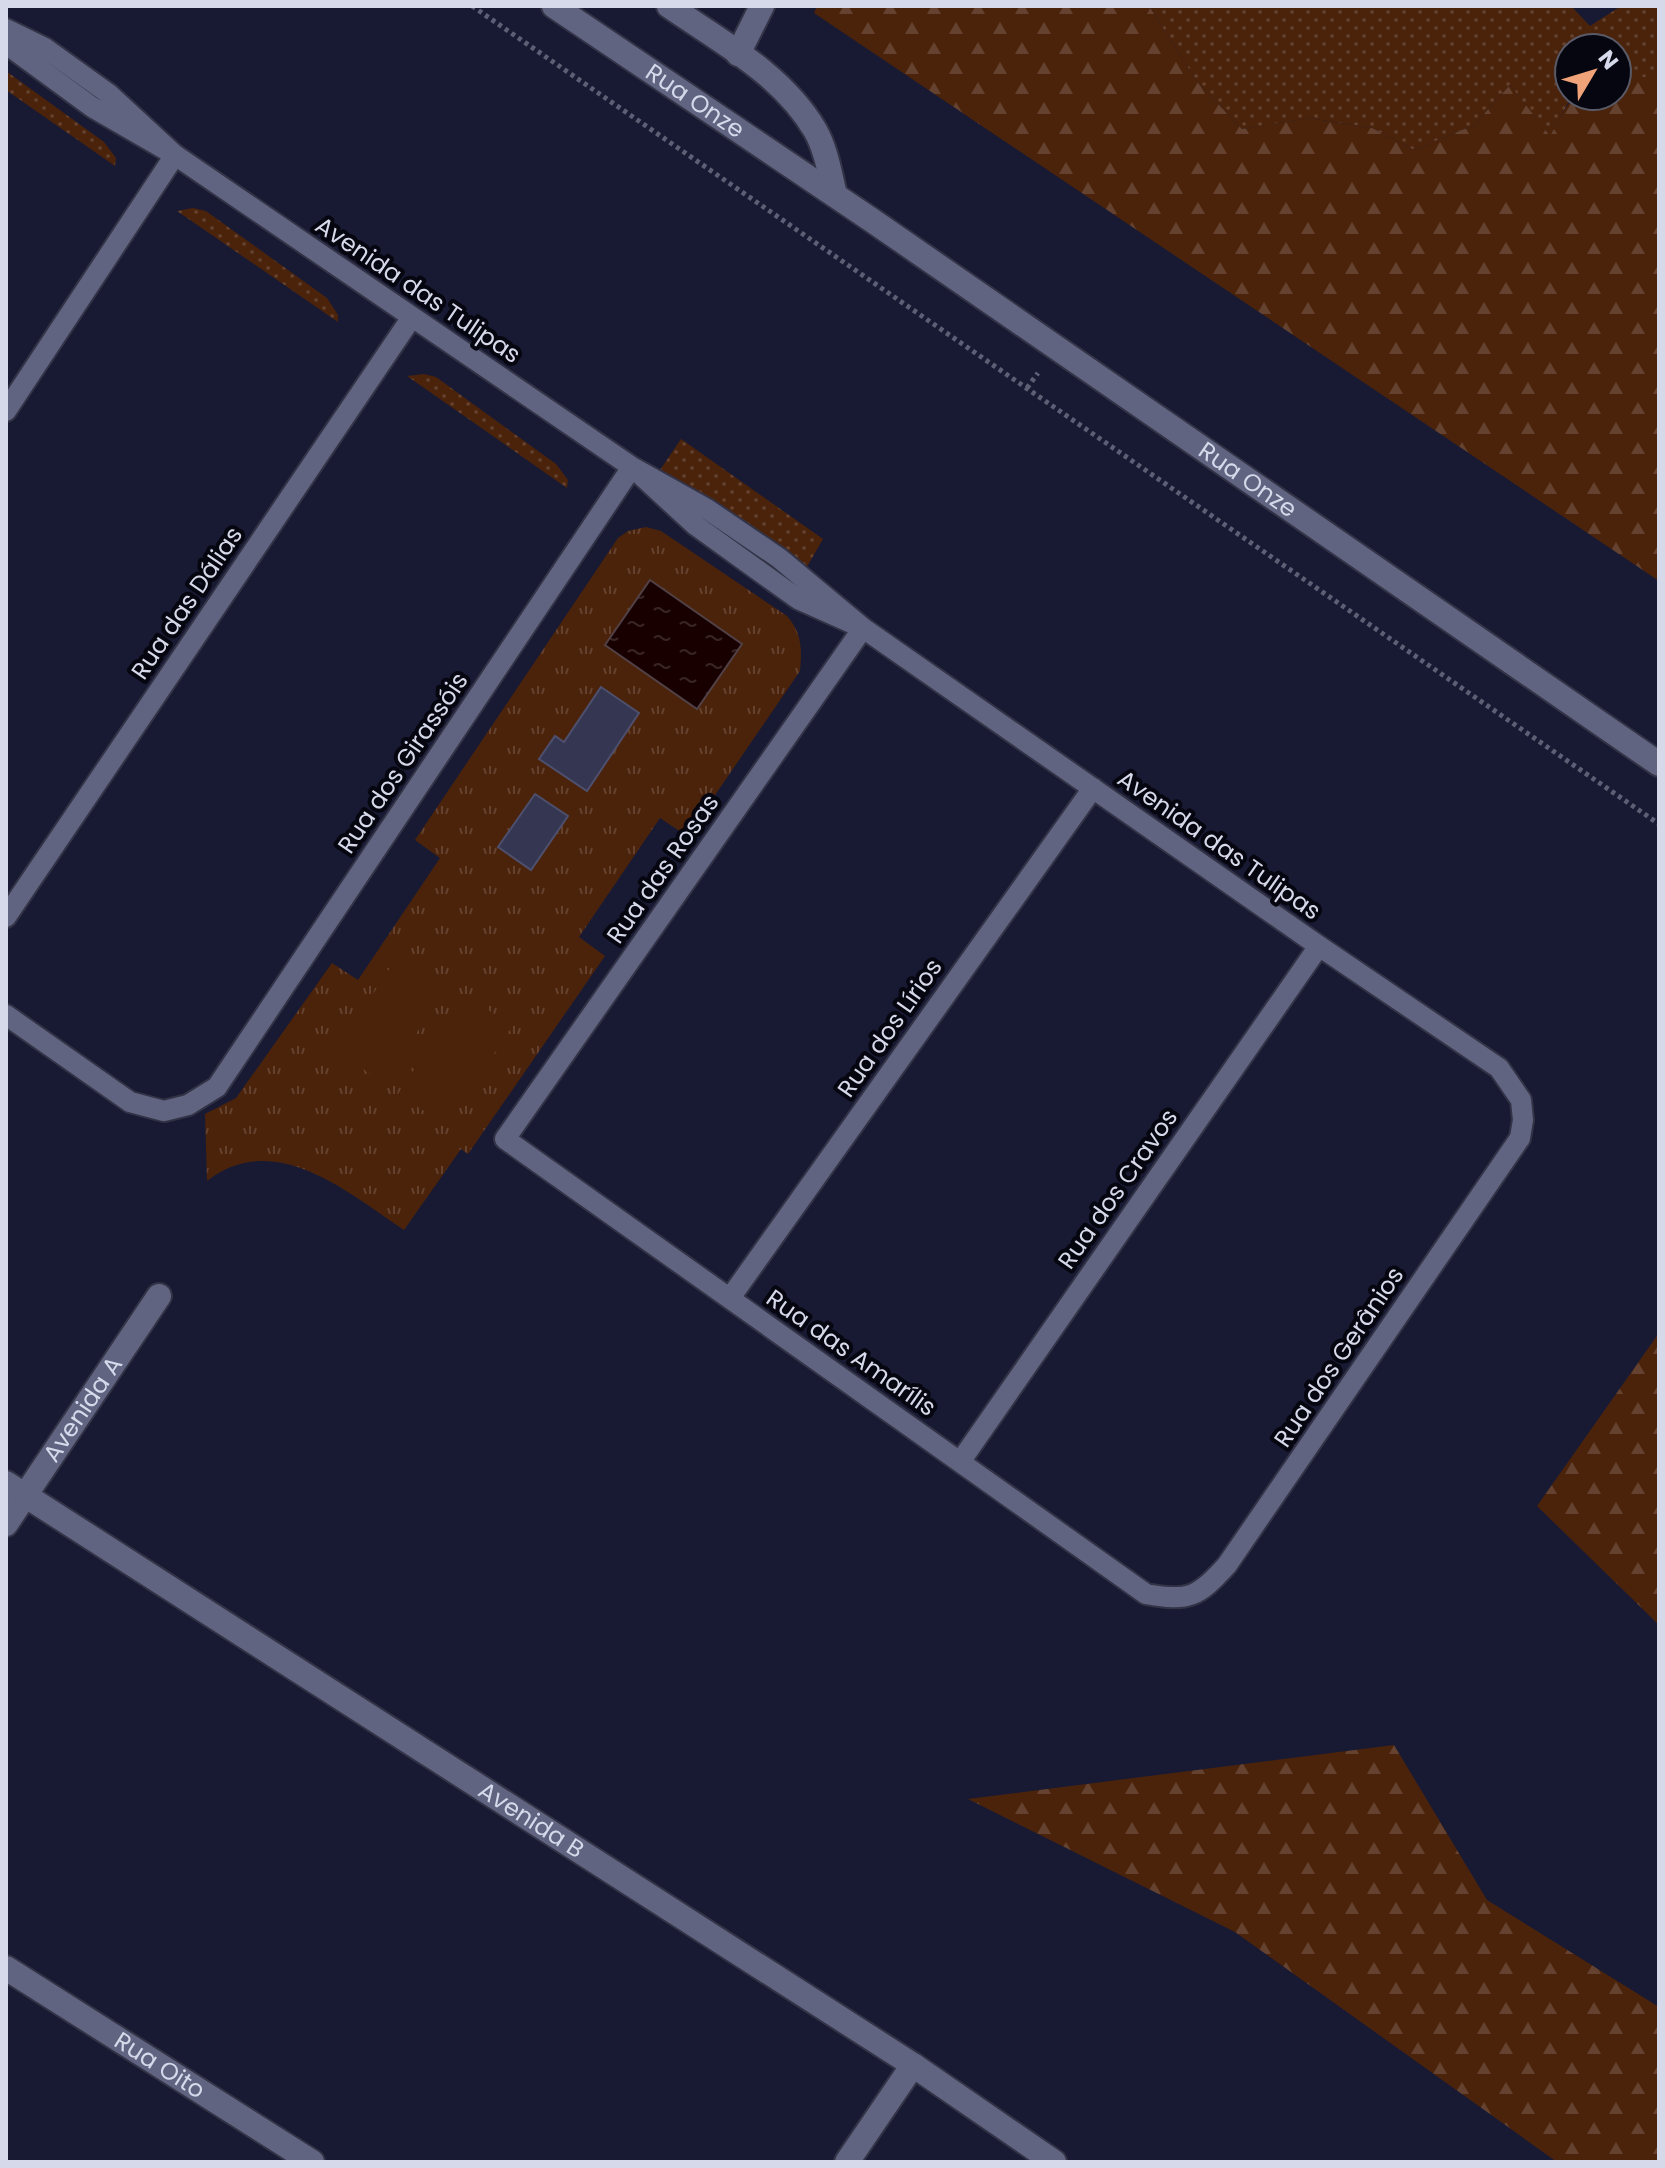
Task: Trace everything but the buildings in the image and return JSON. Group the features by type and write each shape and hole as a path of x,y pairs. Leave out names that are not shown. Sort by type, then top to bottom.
{"street":[{"name":"Rua Onze","path":"554,6 835,195 1659,764"},
{"path":"669,6 760,69 795,102 816,132 835,195"},
{"path":"738,54 762,6"},
{"name":"Avenida A","path":"6,1524 15,1489 159,1296"},
{"name":"Avenida B","path":"15,1489 913,2065 1054,2162"},
{"name":"Rua Oito","path":"6,1968 312,2162"},
{"path":"847,2162 913,2065"}],"lane":[{"name":"Avenida das Tulipas","path":"6,29 45,48 109,94 175,155"},
{"name":"Avenida das Tulipas","path":"6,44 92,107 175,155 632,467 695,525 798,599 863,628 1499,1068 1521,1100 1523,1120"},
{"path":"6,411 175,155"},
{"name":"Rua das Dálias","path":"6,917 412,317"},
{"name":"Rua dos Girassóis","path":"6,1015 130,1102 164,1111 188,1105 217,1087 632,467"},
{"name":"Rua das Rosas","path":"505,1139 863,628"},
{"name":"Rua dos Lírios","path":"730,1298 1093,788"},
{"name":"Rua dos Cravos","path":"960,1462 1319,946"},
{"name":"Rua dos Gerânios","path":"1172,1599 1193,1595 1227,1565 1520,1138 1523,1120"},
{"name":"Rua das Amarílis","path":"505,1139 1146,1594 1172,1599"}],"path":[{"path":"472,6 1659,824"}],"green space":[{"path":"817,6 1149,6 1198,83 1242,129 1309,118 1372,128 1414,150 1474,125 1510,85 1550,136 1563,112 1633,112 1633,77 1659,77 1659,581 814,13"},
{"path":"1149,6 1571,6 1590,26 1621,6 1659,6 1659,77 1633,77 1633,32 1553,32 1553,112 1563,112 1550,137 1510,85 1474,125 1414,150 1372,128 1310,118 1242,129 1198,83"},
{"path":"6,71 104,142 116,158 115,166 6,90"},
{"path":"193,208 206,211 327,298 338,315 338,322 177,211"},
{"path":"424,374 436,377 556,464 568,480 567,488 407,376"},
{"path":"681,439 823,539 804,572 658,473"},
{"path":"646,527 661,531 787,616 800,642 800,671 687,836 660,818 579,937 605,956 468,1154 461,1149 404,1230 335,1184 284,1163 259,1161 233,1166 207,1181 205,1114 236,1098 332,963 358,980 440,858 415,840 618,538 628,531"},
{"path":"401,951 449,983 384,1083 336,1051"},
{"path":"464,994 512,1026 447,1126 398,1094"},
{"path":"1659,1333 1659,1625 1537,1506"},
{"path":"1394,1745 1487,1900 1659,2007 1659,2162 1557,2162 1235,1932 968,1799"}],"water":[{"path":"650,580 742,644 697,709 605,645"}]}
